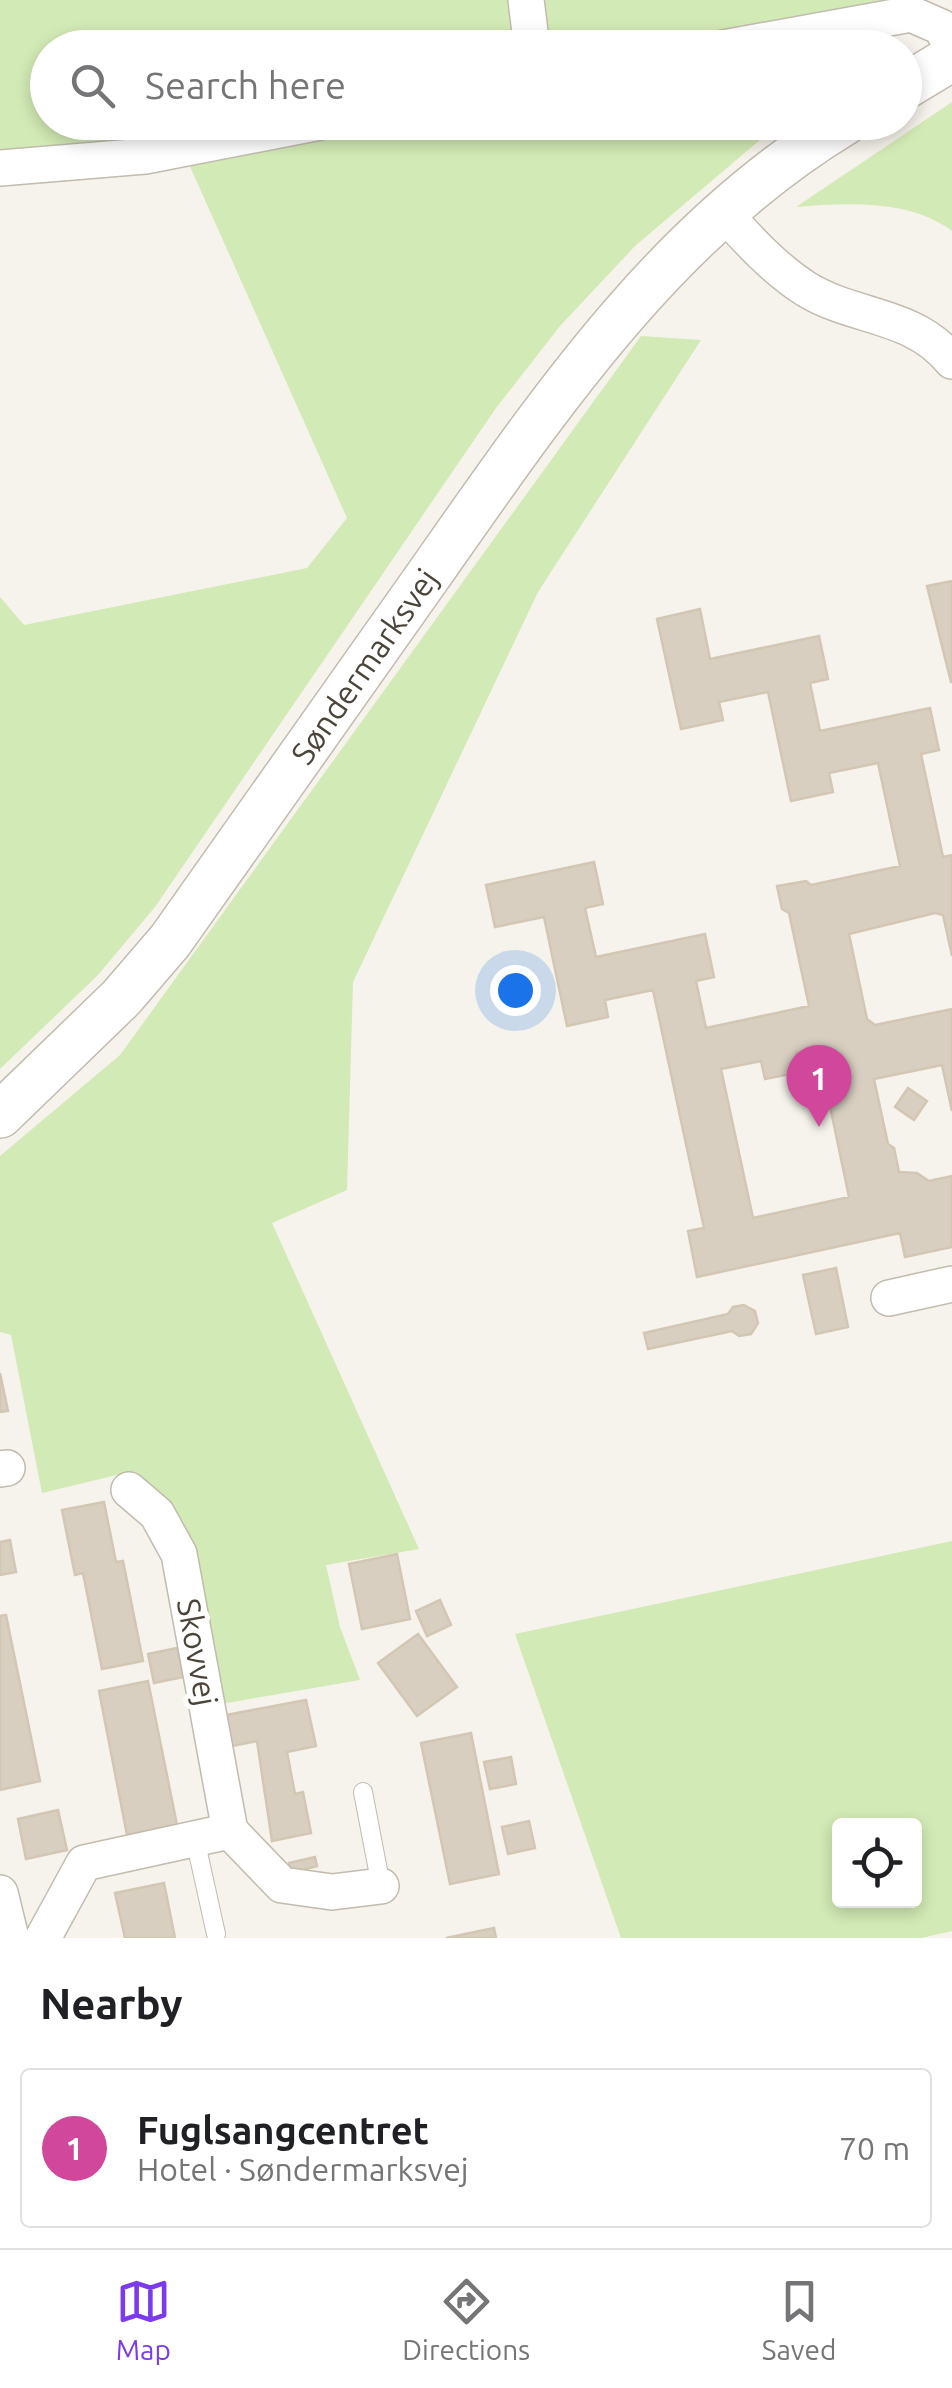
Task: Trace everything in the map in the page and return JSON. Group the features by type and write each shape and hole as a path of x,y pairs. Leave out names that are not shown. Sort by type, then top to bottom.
{"street":[{"path":"526,0 530,30"},
{"path":"822,30 910,14 941,27 952,47"},
{"path":"922,76 952,58"},
{"path":"0,168 144,156 227,140"},
{"name":"Søndermarksvej","path":"0,1114 121,998 170,940 573,370 675,256 821,140"},
{"path":"725,214 755,248 808,290 904,322 936,341 952,360"},
{"path":"889,1298 952,1284"},
{"name":"Skovvej","path":"129,1490 157,1514 180,1554 230,1832"},
{"path":"43,1938 84,1863 230,1832 282,1886 332,1892 381,1886"},
{"path":"0,1893 11,1938"}],"lane":[{"path":"363,1792 381,1886"},
{"path":"196,1839 216,1934"}],"green space":[{"path":"0,0 897,0 737,30 30,30 30,140 160,140 0,155"},
{"path":"952,102 952,231 917,213 897,208 856,204 796,207 896,140 922,140 922,122"},
{"path":"303,140 760,140 635,246 560,326 496,408 155,907 98,975 0,1069 0,597 24,625 307,568 347,518 188,162"},
{"path":"641,336 701,340 538,592 353,982 347,1190 272,1223 419,1549 326,1565 340,1627 360,1680 221,1704 166,1504 121,1474 42,1493 11,1335 0,1332 0,1156 120,1055"},
{"path":"952,1541 952,1931 921,1938 621,1938 515,1634"}],"building":[{"path":"952,581 952,682 951,682 927,586"},
{"path":"700,609 710,659 819,636 828,679 810,683 820,731 930,708 939,750 921,754 943,857 952,855 952,956 943,915 935,913 849,934 867,1019 875,1025 952,1009 952,1111 942,1065 874,1079 888,1144 894,1148 899,1172 917,1173 929,1181 952,1176 952,1247 905,1257 900,1233 697,1277 688,1231 704,1228 653,990 605,1000 608,1017 567,1026 544,917 495,927 486,885 594,862 603,904 585,908 596,957 705,934 714,977 696,981 706,1028 809,1006 789,913 782,909 777,886 806,881 811,885 900,866 878,763 829,773 833,792 791,801 768,692 719,702 723,720 681,729 657,619","holes":["818,1049 849,1197 753,1218 721,1069 761,1061 765,1079 800,1072 796,1053"]},
{"path":"908,1088 927,1101 914,1120 895,1107"},
{"path":"836,1268 848,1327 816,1334 803,1275"},
{"path":"744,1305 755,1311 758,1323 751,1334 739,1336 732,1331 648,1349 644,1333 728,1314 733,1307"},
{"path":"0,1373 8,1411 0,1412"},
{"path":"104,1502 116,1562 123,1561 143,1661 102,1669 83,1573 75,1575 62,1510"},
{"path":"10,1540 16,1572 0,1575 0,1542"},
{"path":"397,1554 410,1619 362,1629 349,1564"},
{"path":"440,1600 451,1625 427,1636 416,1611"},
{"path":"6,1615 40,1781 0,1790 0,1616"},
{"path":"418,1634 457,1687 417,1716 378,1663"},
{"path":"177,1648 183,1677 154,1683 148,1654"},
{"path":"148,1681 177,1825 127,1835 99,1691"},
{"path":"306,1700 316,1746 287,1752 295,1794 303,1792 311,1833 272,1841 257,1741 232,1746 226,1715"},
{"path":"471,1733 499,1874 450,1884 421,1743"},
{"path":"511,1757 516,1784 490,1789 484,1762"},
{"path":"58,1810 67,1850 26,1859 18,1819"},
{"path":"529,1821 535,1848 508,1854 502,1827"},
{"path":"315,1857 317,1866 291,1873 289,1863"},
{"path":"164,1883 175,1938 125,1938 115,1893"},
{"path":"494,1928 496,1938 446,1938"}],"place":[{"name":"Fuglsangcentret","path":"819,1127"}]}
